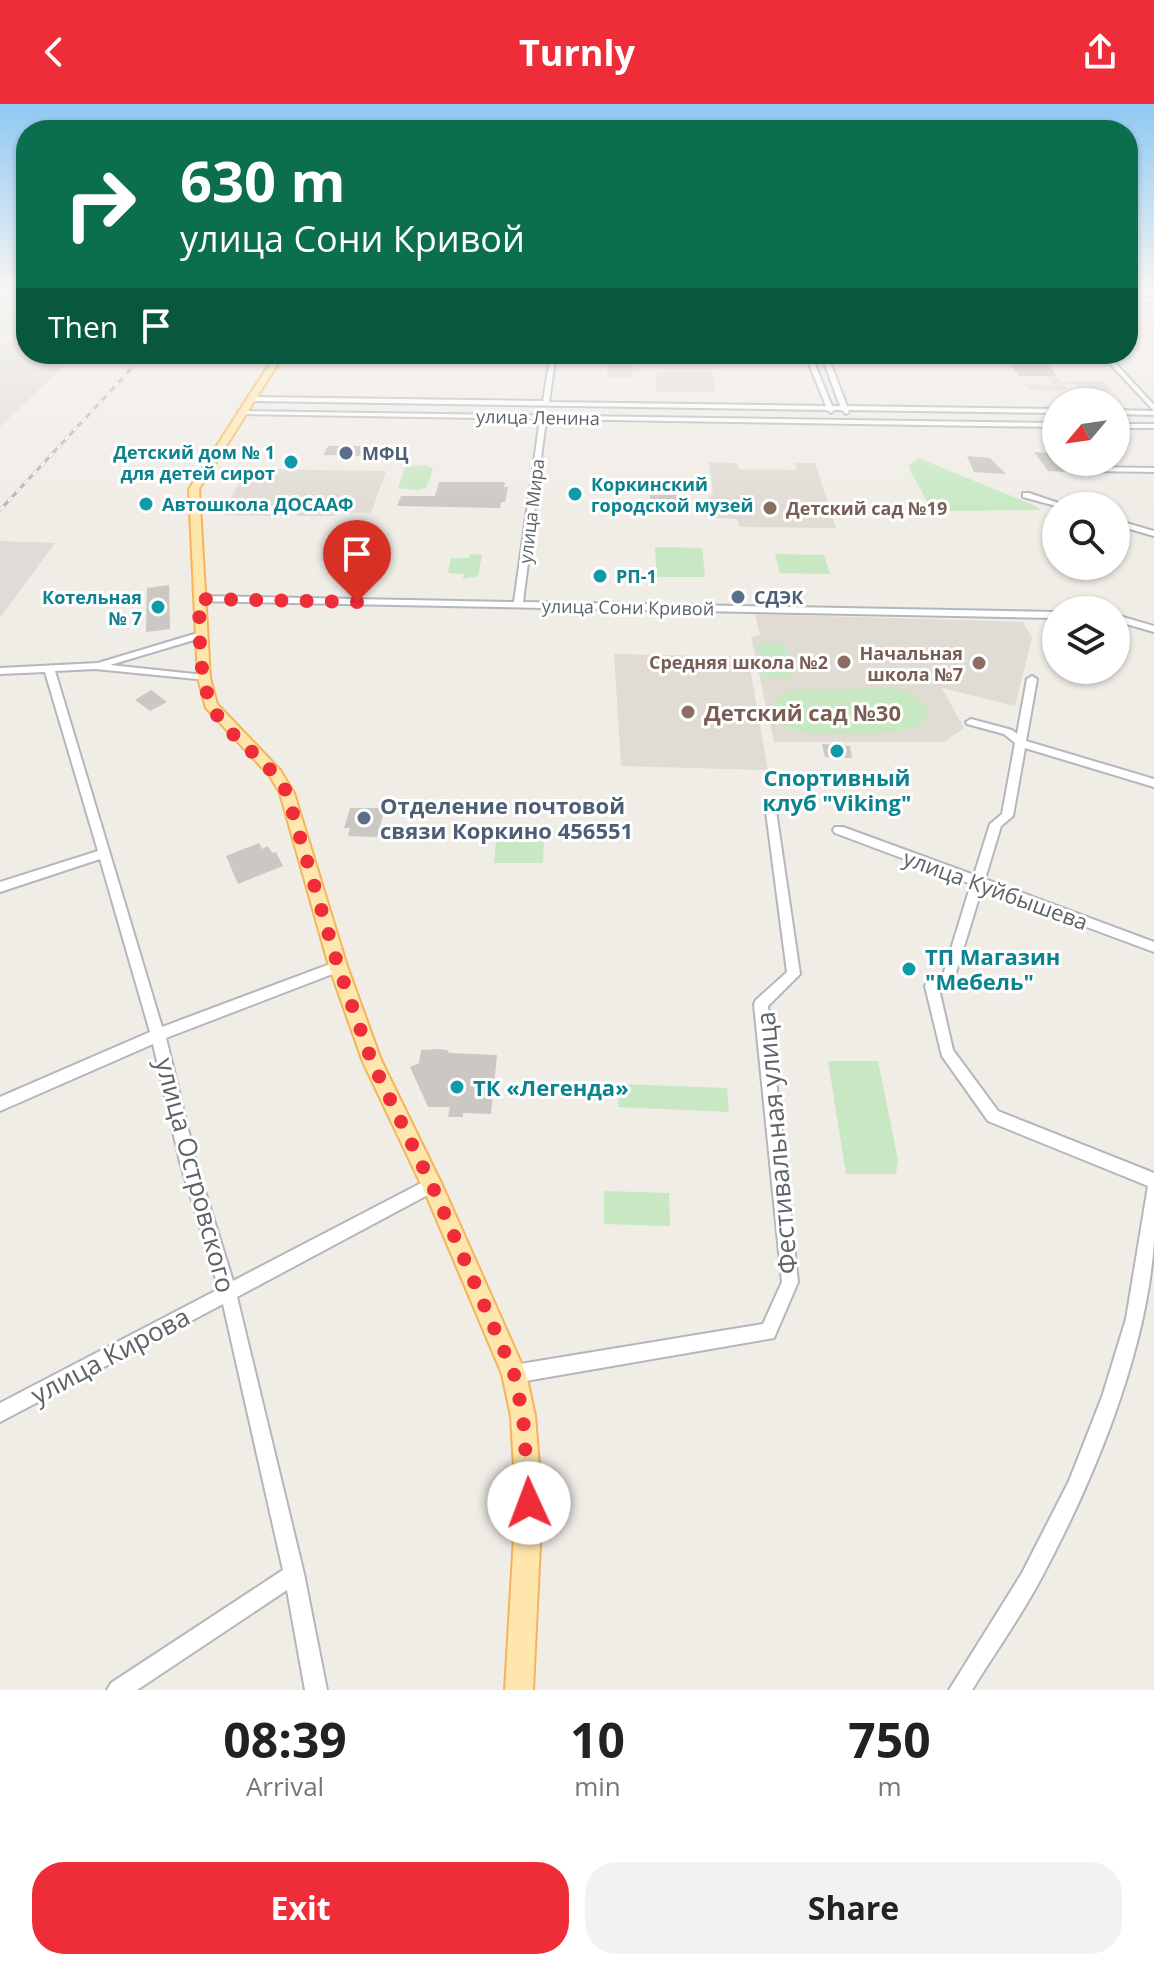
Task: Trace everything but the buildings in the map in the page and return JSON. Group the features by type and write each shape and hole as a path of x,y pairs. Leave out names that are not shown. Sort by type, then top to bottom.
{"main road":[{"path":"273,365 194,489 204,678 211,705 275,773 287,793 338,966 372,1062 432,1185 514,1374 523,1416 529,1503 519,1690"}],"street":[{"path":"546,403 551,365"},
{"path":"812,365 835,422"},
{"path":"828,365 851,422"},
{"path":"1114,365 1154,411"},
{"name":"улица Ленина","path":"246,406 546,403 1042,411"},
{"name":"улица Ленина","path":"246,406 543,417 1042,425"},
{"path":"1130,412 1154,411"},
{"name":"улица Мира","path":"518,605 543,417"},
{"path":"1130,426 1154,426"},
{"path":"1130,470 1154,470"},
{"path":"1026,495 1042,500"},
{"path":"1130,526 1154,534"},
{"name":"улица Сони Кривой","path":"199,599 1042,615"},
{"path":"1130,622 1154,629"},
{"path":"95,666 201,635"},
{"path":"0,671 95,666 204,678"},
{"name":"улица Островского","path":"49,668 158,1035 188,1162 228,1292 294,1574 316,1690"},
{"path":"1032,679 1007,816 996,824 948,979 932,986 947,1052 993,1116 1154,1181"},
{"path":"971,722 1008,732 1021,743 1154,783"},
{"name":"Фестивальная улица","path":"514,1374 768,1332 790,1282 761,1004 794,974 770,804"},
{"name":"улица Куйбышева","path":"839,830 1154,947"},
{"path":"0,887 103,854"},
{"path":"0,1104 158,1035 338,966"},
{"name":"улица Кирова","path":"0,1413 432,1185"},
{"path":"960,1690 1029,1580 1076,1487 1111,1397 1134,1319 1154,1190"},
{"path":"118,1690 294,1574"}],"shaded area":[{"path":"0,365 65,365 0,427"},
{"path":"608,365 632,365 643,372 632,372 632,378 607,378"},
{"path":"713,372 716,392 657,392 655,373"},
{"path":"1046,376 1057,376 1061,382 1103,381 1110,388 1078,388 1075,384 1064,384 1066,388 1029,390 1025,384 1052,385"},
{"name":"Детский сад №19","path":"709,462 737,463 739,469 797,470 795,463 815,463 836,528 740,527 737,519 713,518 709,498 713,492"},
{"path":"246,469 386,471 371,513 336,512 334,516 296,516 297,512 287,512 285,516 222,515"},
{"path":"0,541 55,543 0,618"},
{"name":"Средняя школа №2","path":"755,614 1023,622 1032,638 1015,706 942,688 964,728 944,742 774,742 751,637 760,635"},
{"name":"Детский сад №30","path":"614,654 748,657 768,770 621,766"}],"green space":[{"path":"918,458 1041,510 932,511 908,466"},
{"path":"426,465 433,469 426,488 398,488 405,467"},
{"path":"655,547 702,548 705,577 657,577"},
{"path":"470,554 482,555 478,576 463,579 464,574 448,573 451,558 469,558"},
{"path":"775,554 824,555 830,574 780,573"},
{"path":"757,643 784,643 793,677 764,677"},
{"path":"884,688 904,691 920,700 928,711 924,724 880,733 804,732 783,724 773,708 779,695 792,690"},
{"path":"496,837 544,837 543,863 494,863"},
{"path":"828,1061 878,1061 898,1160 896,1174 846,1174"},
{"path":"619,1084 727,1088 729,1112 618,1107"},
{"path":"604,1191 669,1193 670,1226 604,1224"}],"railway":[{"path":"0,510 135,365"}],"place":[{"name":"МФЦ","path":"346,453"},
{"name":"Детский дом № 1 для детей сирот","path":"291,462"},
{"name":"Коркинский городской музей","path":"575,494"},
{"name":"Автошкола ДОСААФ","path":"146,504"},
{"name":"Детский сад №19","path":"770,508"},
{"name":"РП-1","path":"600,576"},
{"name":"СДЭК","path":"738,597"},
{"name":"Котельная № 7","path":"158,607"},
{"name":"Средняя школа №2","path":"844,662"},
{"name":"Начальная школа №7","path":"979,663"},
{"name":"Детский сад №30","path":"688,712"},
{"name":"Спортивный клуб \"Viking\"","path":"837,751"},
{"name":"Отделение почтовой связи Коркино 456551","path":"364,818"},
{"name":"ТП Магазин \"Мебель\"","path":"909,969"},
{"name":"ТК «Легенда»","path":"457,1087"}],"route":[{"path":"357,602 199,599 204,678 211,705 275,773 287,793 338,966 372,1062 435,1192 514,1374 523,1416 529,1503"}]}
